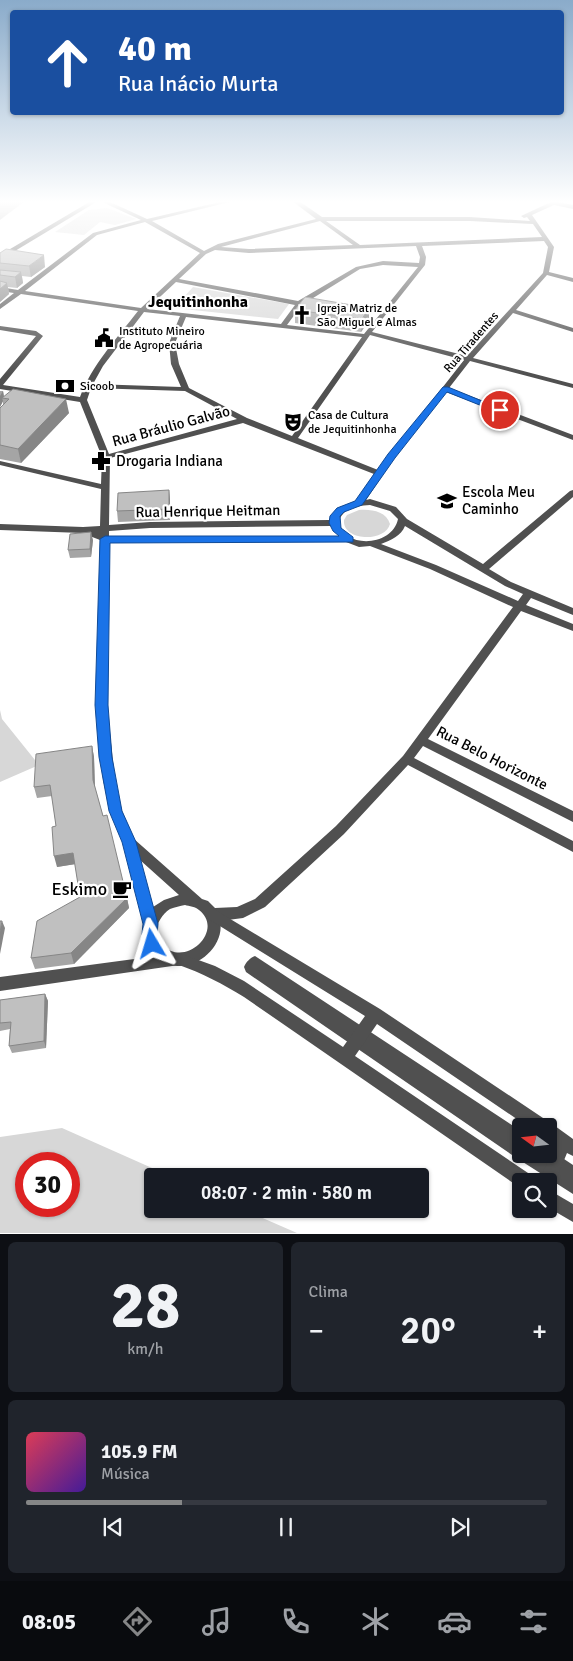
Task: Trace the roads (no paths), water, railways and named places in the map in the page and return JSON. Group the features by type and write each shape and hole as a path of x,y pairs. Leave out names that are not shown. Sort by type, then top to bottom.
{"street":[{"path":"0,307 64,259"},
{"path":"198,259 142,310 100,364 88,386 84,400 106,457 104,487 102,705 104,744 116,811 129,842 151,924 152,944 159,952 168,957 179,959 232,980 513,1173"},
{"path":"293,440 378,319 422,265 423,259"},
{"name":"Rua Tiradentes","path":"359,503 379,473 470,358 546,273 549,259"},
{"path":"284,324 300,304 358,268 382,263 422,265"},
{"path":"546,273 573,280"},
{"path":"24,280 33,282"},
{"path":"175,280 319,307"},
{"path":"0,289 142,310 284,324 368,335 470,358 573,386"},
{"path":"513,311 573,330"},
{"path":"184,314 172,343 175,364 186,388"},
{"path":"368,317 378,319"},
{"path":"0,328 36,333 40,336 0,386 84,400"},
{"path":"88,386 186,388 244,420 379,473"},
{"path":"446,389 573,438"},
{"path":"11,401 22,390"},
{"name":"Rua Bráulio Galvão","path":"106,457 244,420"},
{"path":"0,463 104,487"},
{"path":"483,569 573,493"},
{"path":"573,612 529,593 483,569 402,520 398,513 386,506 359,503 340,510 336,516 334,523 342,535 350,539 370,544 441,571 573,628"},
{"path":"370,544 381,542 399,534 402,520"},
{"name":"Rua Henrique Heitman","path":"0,528 83,530 178,524 334,523"},
{"name":"Rua Henrique Heitman","path":"83,530 105,539 350,539"},
{"path":"212,914 227,916 246,912 260,903 340,830 408,759 529,593"},
{"name":"Rua Belo Horizonte","path":"422,741 573,817"},
{"path":"408,759 573,847"},
{"path":"0,984 191,958 202,952 210,944 215,934 215,924 212,914 206,906 196,901 129,842"},
{"path":"151,924 163,906 185,899 196,901"},
{"path":"212,914 375,1014 528,1118"},
{"path":"512,1134 253,965 512,1145"},
{"path":"345,1057 375,1014"},
{"path":"552,1173 568,1145"},
{"path":"539,1163 573,1186"},
{"path":"555,1163 573,1175"},
{"path":"557,1203 573,1214"}],"place":[{"name":"Igreja Matriz de São Miguel e Almas","path":"302,315"},
{"name":"Instituto Mineiro de Agropecuária","path":"104,338"},
{"name":"Sicoob","path":"65,386"},
{"name":"Casa de Cultura de Jequitinhonha","path":"293,422"},
{"name":"Drogaria Indiana","path":"101,461"},
{"name":"Escola Meu Caminho","path":"447,501"},
{"name":"Eskimo","path":"122,889"}],"district":[{"name":"Jequitinhonha","path":"198,301"}]}
